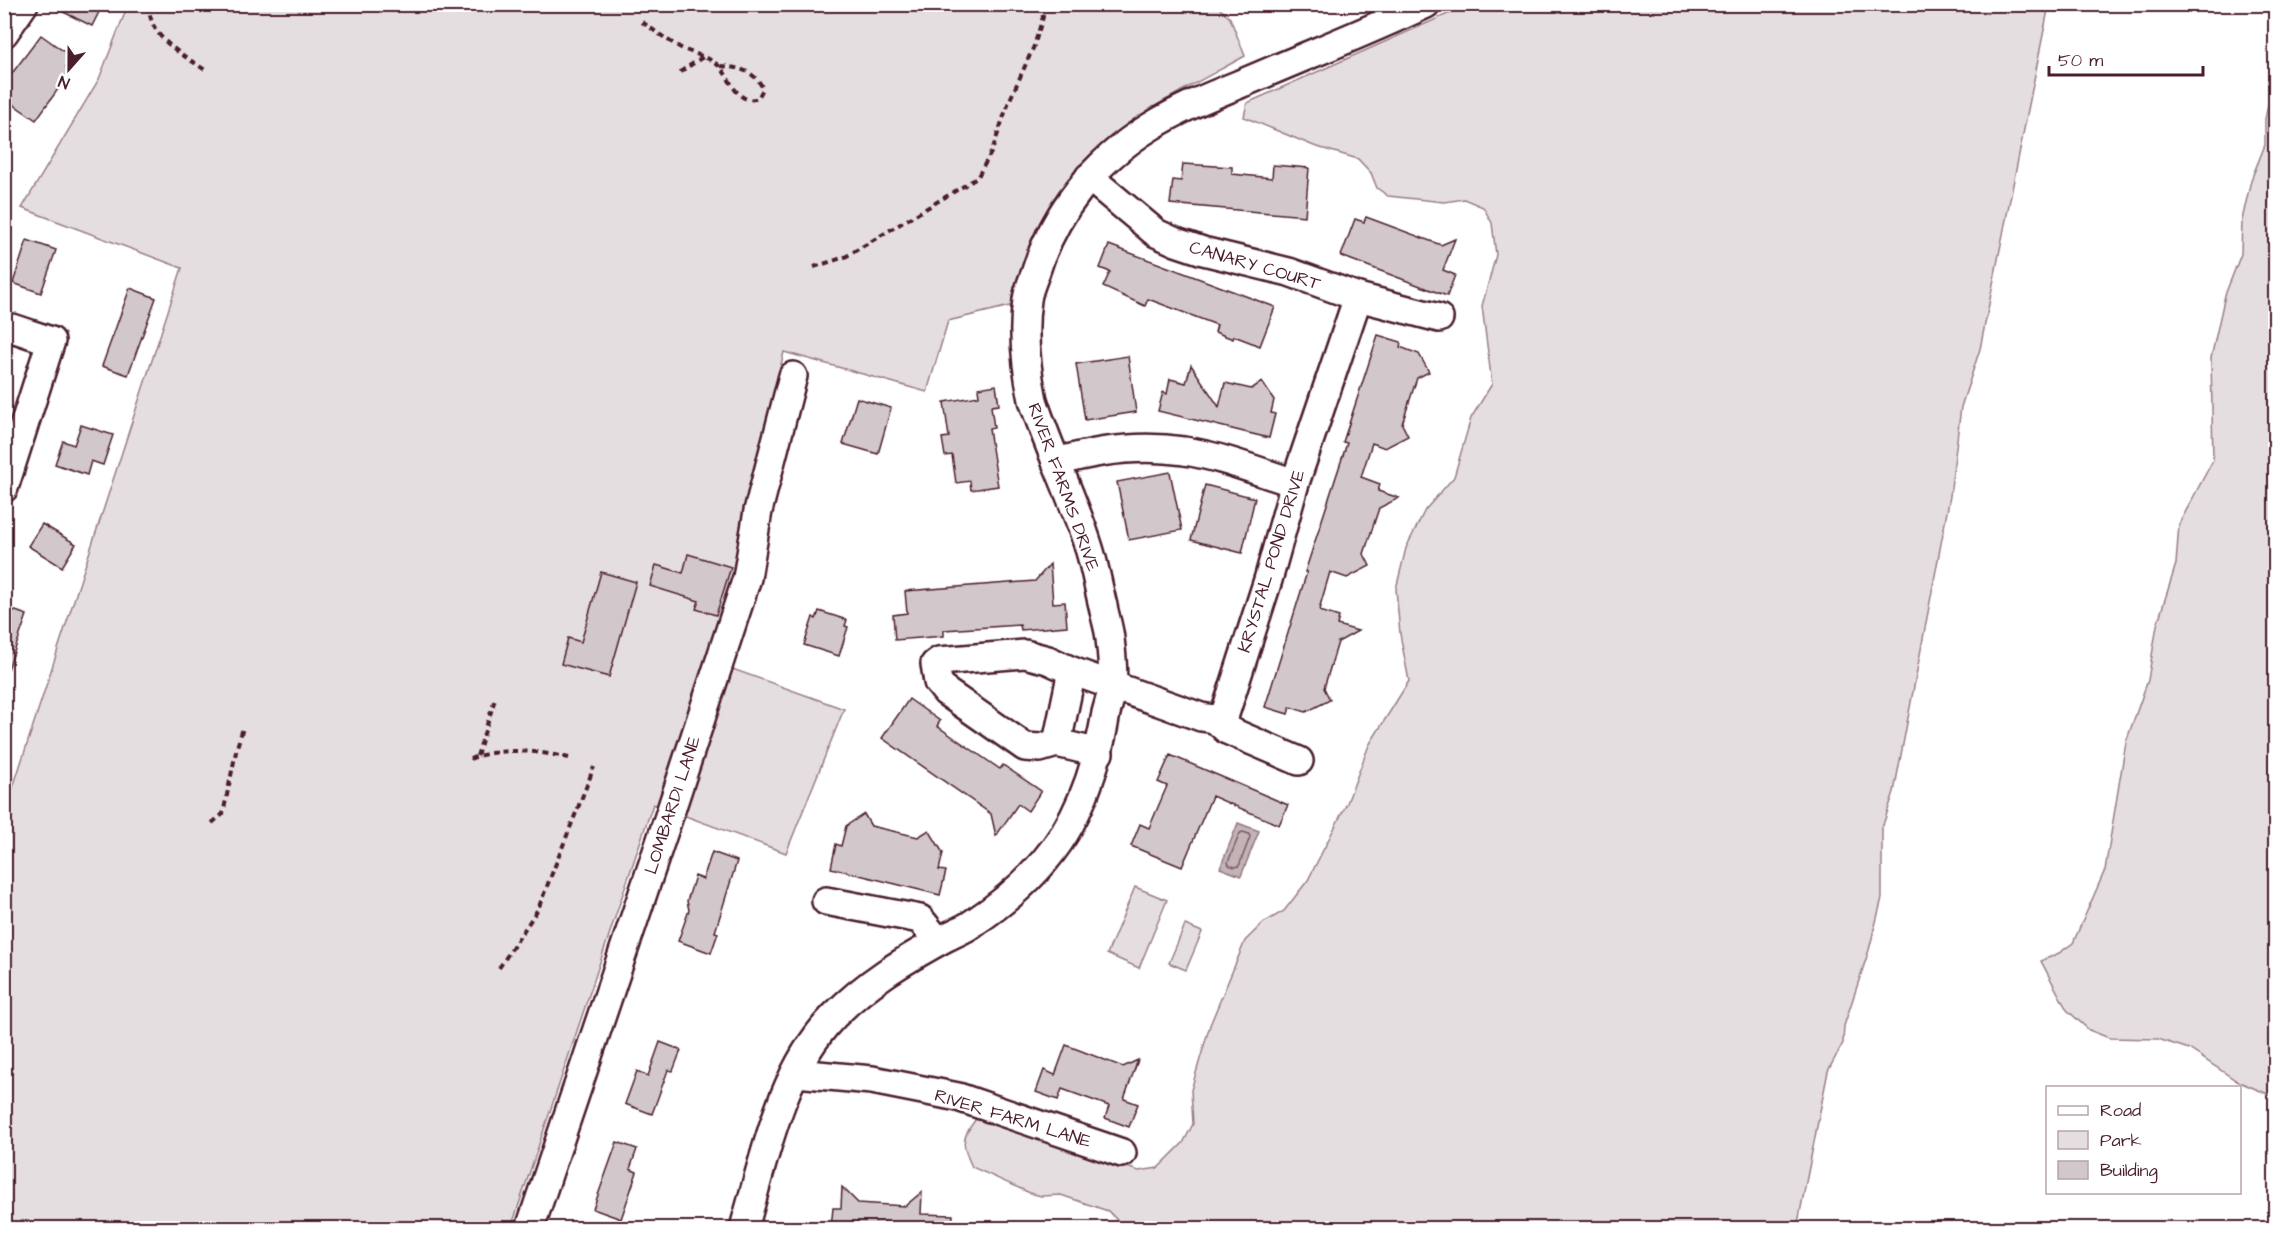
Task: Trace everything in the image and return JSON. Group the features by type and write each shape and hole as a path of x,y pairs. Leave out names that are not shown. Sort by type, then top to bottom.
{"street":[{"path":"4,33 24,4"},
{"name":"RIVER FARMS DRIVE","path":"744,1228 772,1130 796,1073 822,1031 844,1007 887,971 938,941 965,929 1013,894 1040,868 1078,810 1091,781 1112,686 1110,637 1094,566 1035,408 1027,375 1024,342 1027,298 1050,233 1065,206 1089,177 1111,156 1149,127 1188,106 1426,4"},
{"name":"CANARY COURT","path":"1089,177 1156,233 1176,242 1289,272 1358,297 1439,318"},
{"name":"KRYSTAL POND DRIVE","path":"1215,719 1225,714 1229,706 1295,483 1358,297"},
{"path":"4,488 51,341 12,328"},
{"name":"LOMBARDI LANE","path":"530,1228 747,578 758,511 793,376"},
{"path":"1056,462 1088,453 1154,448 1209,456 1295,483"},
{"path":"1099,753 1057,743 1040,748 1025,747 946,692 939,682 935,664 939,661 1025,654 1048,660 1112,686 1201,717 1215,719 1227,730 1299,761"},
{"path":"1057,743 1072,671"},
{"path":"826,901 920,920 938,941"},
{"name":"RIVER FARM LANE","path":"796,1073 872,1080 958,1097 1122,1153"}],"path":[{"path":"149,4 151,25 159,36 206,70"},
{"path":"814,267 845,257 977,178 992,151 1008,104 1034,46 1043,17 1040,4"},
{"path":"642,22 680,47 719,66 742,69 756,77 763,89 758,98 748,99 741,96 719,66"},
{"path":"680,72 703,57"},
{"path":"477,756 495,699"},
{"path":"212,823 223,814 243,728"},
{"path":"470,759 477,756 530,751 573,759"},
{"path":"499,968 538,909 594,767"}],"green space":[{"path":"1215,4 1230,18 1245,56 1146,112 1088,157 1064,184 1044,215 1028,252 1014,305 948,321 927,392 784,352 753,481 740,576 713,662 844,709 786,853 653,804 511,1228 5,1228 5,812 182,268 22,208 99,79 128,5"},
{"path":"1468,5 2049,5 1980,349 1961,407 1950,496 1894,792 1882,828 1882,898 1869,950 1844,1026 1843,1043 1828,1071 1797,1228 1125,1228 1108,1211 1061,1195 1041,1196 1030,1193 972,1167 964,1142 967,1132 976,1119 1139,1171 1158,1168 1183,1143 1193,1124 1191,1090 1210,1025 1245,941 1263,923 1284,911 1308,880 1347,803 1369,745 1409,681 1400,634 1396,589 1406,548 1425,510 1454,477 1471,418 1492,384 1482,306 1496,255 1492,223 1483,207 1464,199 1444,202 1388,196 1377,188 1371,173 1358,159 1314,146 1244,117 1247,103"},
{"path":"2275,70 2275,1097 2237,1081 2189,1049 2158,1039 2109,1038 2089,1030 2067,1010 2041,961 2059,953 2073,943 2105,870 2126,742 2148,680 2157,625 2176,564 2179,524 2213,460 2211,358 2225,295 2241,254 2242,220 2251,180 2265,145 2265,119"},
{"path":"1135,887 1167,900 1139,968 1107,954"},
{"path":"1185,925 1202,932 1186,970 1169,963"}],"water":[{"path":"1238,823 1259,831 1241,876 1220,868"}],"building":[{"path":"47,4 103,4 92,26"},
{"path":"41,35 73,58 66,67 71,71 36,120 4,98 4,84"},
{"path":"1183,164 1232,167 1232,174 1272,178 1273,165 1309,168 1305,216 1170,204 1173,180 1181,181"},
{"path":"1366,217 1441,245 1455,239 1443,270 1455,275 1447,296 1341,256 1355,219 1364,222"},
{"path":"27,240 56,250 41,293 13,283"},
{"path":"1109,245 1275,307 1260,346 1234,336 1233,339 1215,332 1217,325 1148,299 1145,306 1103,287 1110,272 1100,268"},
{"path":"130,288 156,298 128,375 102,366"},
{"path":"1378,335 1401,342 1400,347 1419,354 1429,372 1417,378 1402,424 1408,436 1385,448 1372,443 1361,477 1380,484 1378,491 1399,498 1379,508 1364,554 1370,566 1347,578 1330,572 1320,611 1339,617 1337,625 1358,631 1338,642 1324,688 1330,700 1306,712 1290,707 1288,714 1265,707 1307,572 1305,572 1347,443 1343,442"},
{"path":"1128,356 1136,412 1085,420 1076,364"},
{"path":"1191,365 1219,407 1225,383 1251,389 1262,382 1274,400 1271,413 1275,414 1269,438 1158,411 1163,392 1167,394 1170,379 1186,383"},
{"path":"996,385 999,405 991,406 994,428 989,429 998,486 971,490 970,481 956,483 952,455 945,456 942,438 949,437 944,402 979,396 978,388"},
{"path":"857,398 891,408 878,454 843,444"},
{"path":"81,425 113,435 103,465 91,461 87,475 55,464 63,441 74,445"},
{"path":"1170,472 1182,530 1129,540 1117,482"},
{"path":"1205,485 1255,498 1242,553 1191,540"},
{"path":"42,524 76,544 62,567 28,546"},
{"path":"688,554 731,567 716,615 696,609 699,601 650,586 656,565 683,573"},
{"path":"1050,564 1053,603 1065,602 1067,626 1021,630 1020,625 944,630 944,636 895,640 893,615 907,613 905,591 1035,581"},
{"path":"601,572 636,582 609,677 561,664 568,638 581,642"},
{"path":"4,607 27,615 7,672 4,672"},
{"path":"819,611 847,620 845,626 848,627 839,656 804,645 813,617 816,619"},
{"path":"909,699 940,721 937,726 1000,769 1003,765 1041,791 1028,811 1018,804 996,836 991,814 882,738"},
{"path":"1170,755 1288,805 1279,825 1212,796 1182,867 1131,846 1140,824 1149,828 1167,786 1158,782"},
{"path":"864,814 871,826 918,837 929,830 943,853 939,870 946,871 940,895 831,868 836,844 841,846 846,826"},
{"path":"712,852 737,861 715,932 718,933 711,953 678,941 689,910 687,901 695,876 703,879"},
{"path":"660,1042 681,1050 673,1071 668,1070 652,1114 625,1104 637,1071 648,1076"},
{"path":"1066,1045 1123,1067 1138,1060 1124,1099 1138,1104 1129,1127 1105,1118 1109,1106 1062,1089 1058,1100 1036,1092 1044,1070 1055,1075"},
{"path":"617,1142 637,1149 630,1169 637,1172 621,1219 593,1209"},
{"path":"842,1187 858,1203 905,1206 922,1192 921,1214 953,1215 952,1228 831,1228 833,1208 841,1208"}]}
